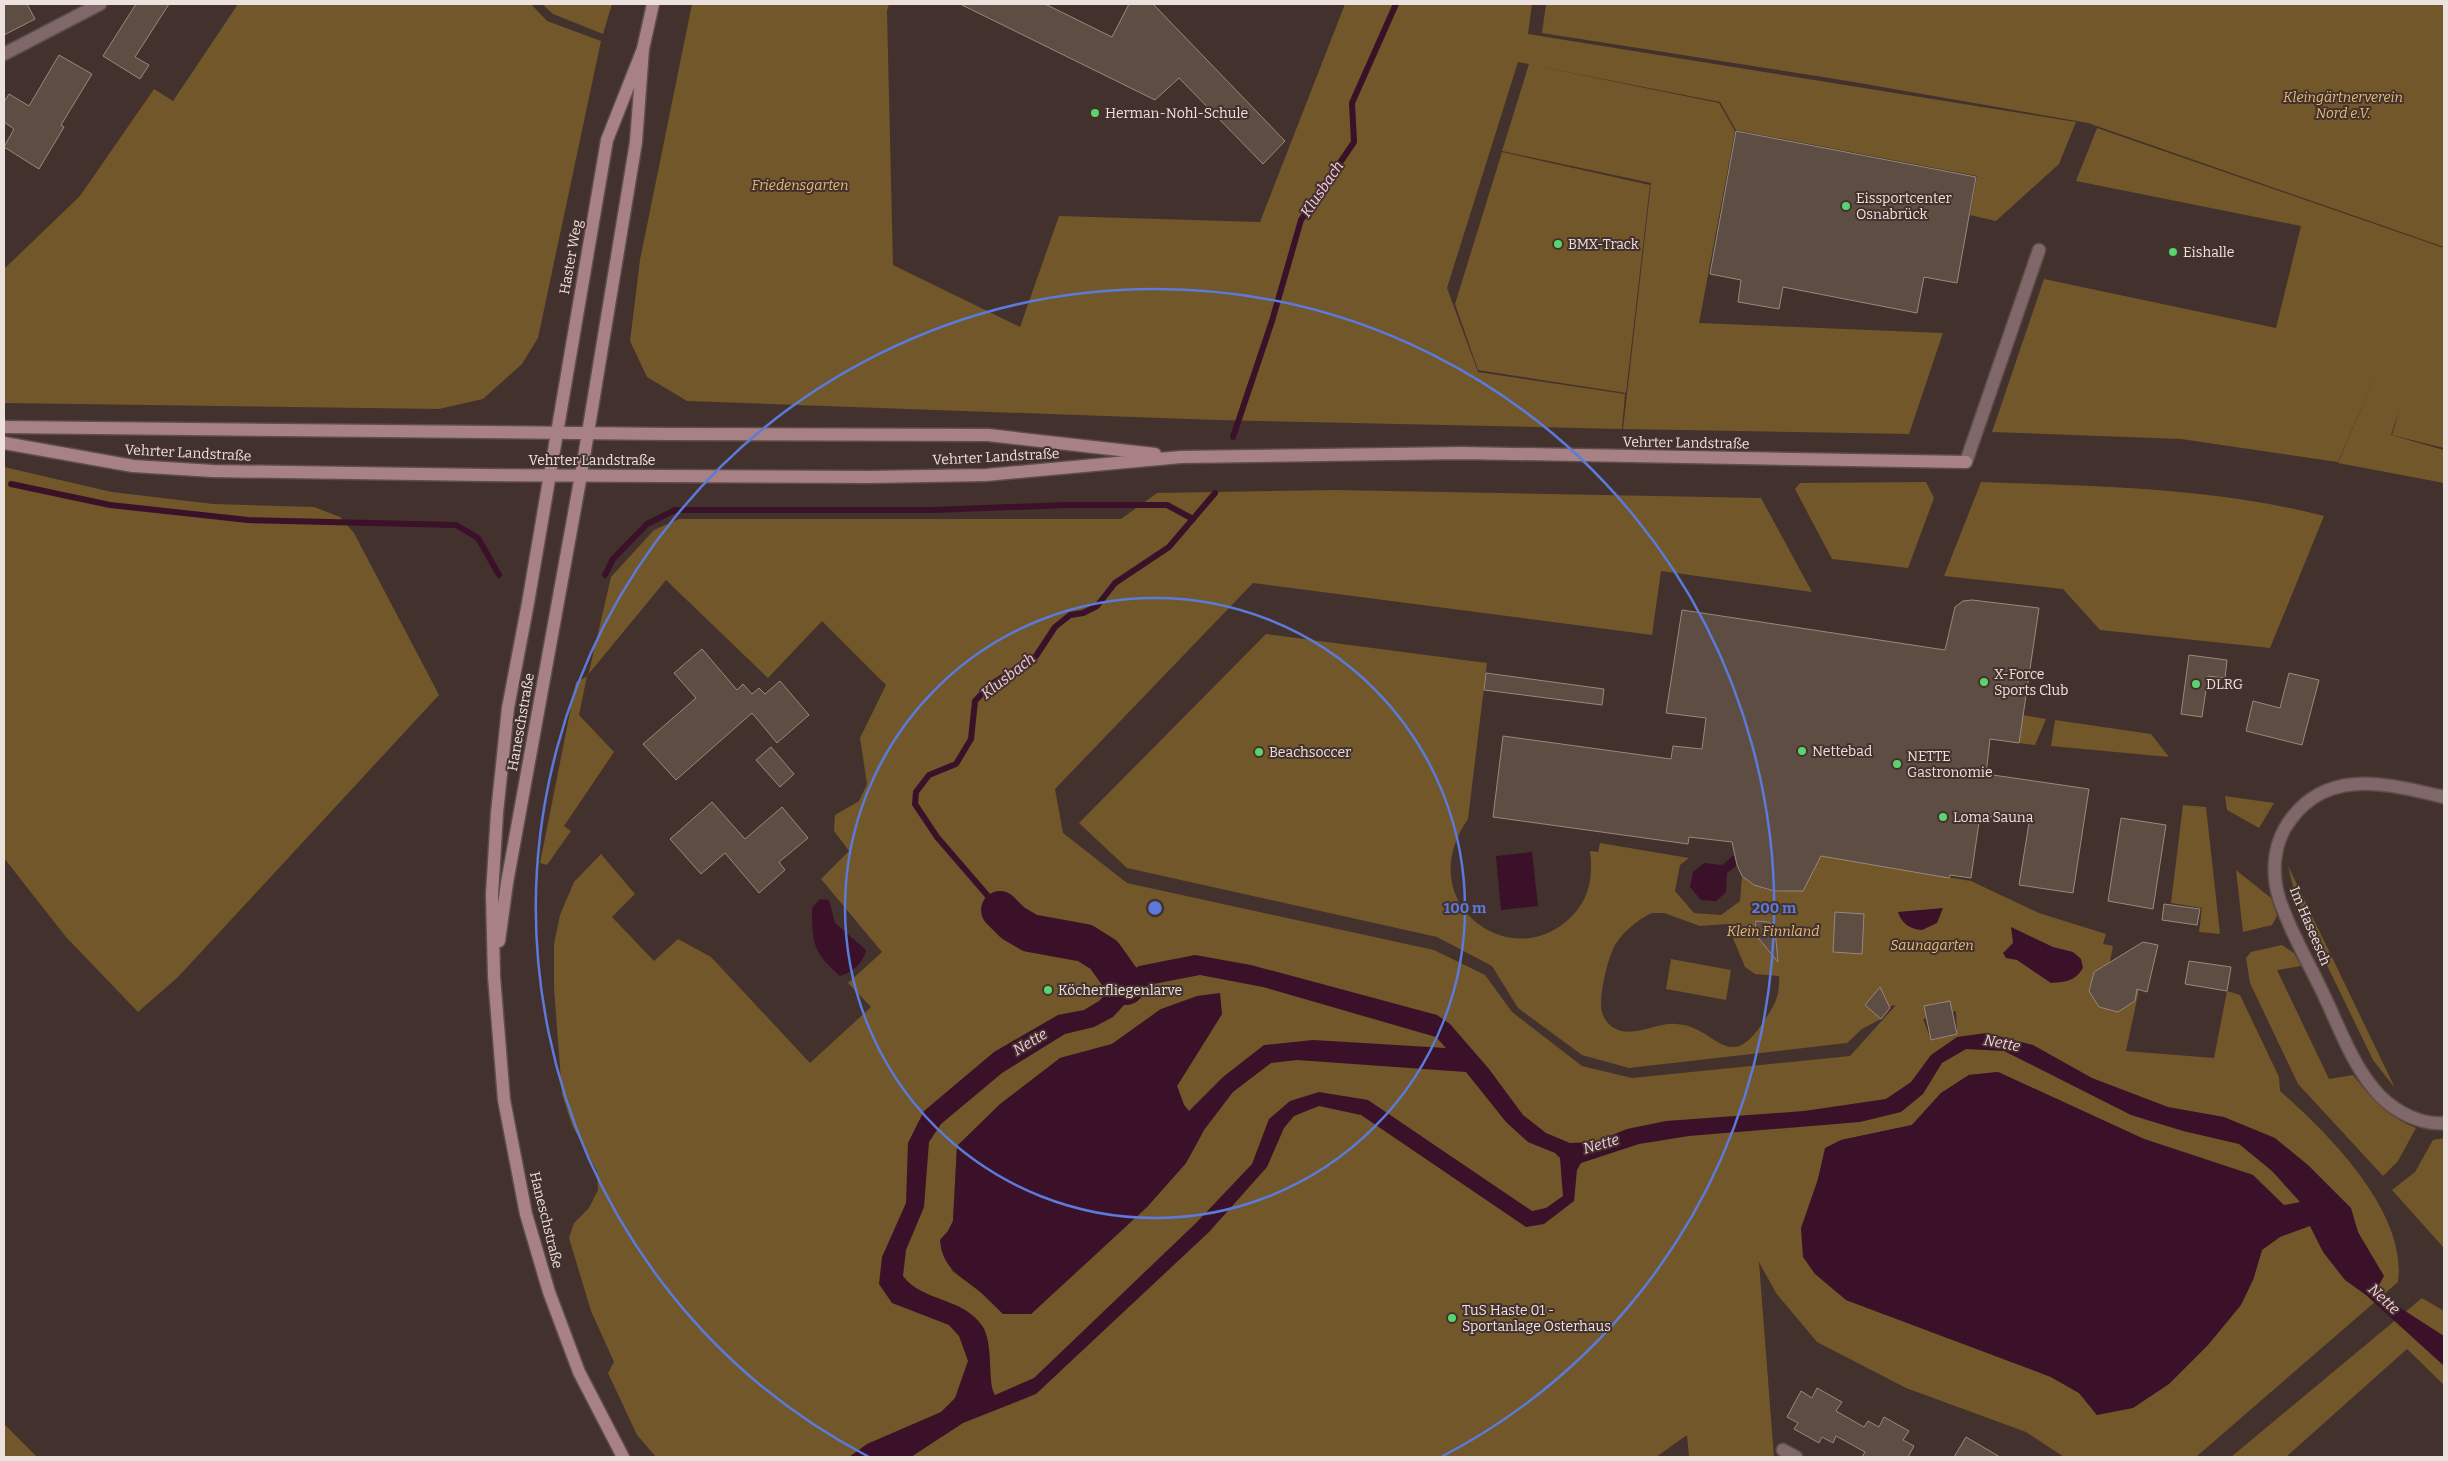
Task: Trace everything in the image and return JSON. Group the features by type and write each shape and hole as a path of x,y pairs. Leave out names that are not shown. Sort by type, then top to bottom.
{"main road":[{"name":"Haster Weg","path":"581,475 636,142 643,49 653,4"},
{"name":"Haster Weg","path":"548,475 607,140 643,49"},
{"name":"Vehrter Landstraße","path":"4,427 556,433 988,435 1181,457"},
{"name":"Vehrter Landstraße","path":"4,443 133,466 213,471 548,475 869,477 986,475 1181,457 1462,453 1966,462"},
{"name":"Haneschstraße","path":"548,475 528,603 508,708 497,813 492,894 494,976 504,1100 526,1214 549,1292 579,1372 623,1457"},
{"name":"Haneschstraße","path":"494,976 507,883 581,475"}],"street":[{"path":"4,54 100,4"},
{"name":"Vehrter Landstraße","path":"1966,462 2039,250"},
{"name":"Im Haseesch","path":"2444,798 2378,784 2344,785 2316,794 2294,814 2281,836 2274,864 2279,896 2292,931 2361,1072 2381,1096 2404,1114 2427,1122 2444,1123"},
{"path":"1784,1450 1796,1457"}],"green space":[{"path":"238,4 531,4 547,21 601,41 538,338 522,364 483,399 439,409 4,403 4,269 80,196 154,89 173,101"},
{"path":"542,4 612,4 603,34 553,14"},
{"name":"Friedensgarten","path":"692,4 889,4 887,11 893,265 1020,327 1059,216 1260,222 1345,4 1532,4 1528,34 2076,122 2059,164 1996,221 1970,215 1977,176 1736,130 1720,102 1537,66 1719,103 1735,131 1699,323 1943,333 1909,434 1623,429 1651,183 1502,151 1529,64 1518,62 1447,288 1478,372 1625,394 1622,429 1216,420 687,401 647,377 630,341 640,260"},
{"name":"Kleingärtnerverein Nord e.V.","path":"1546,4 2444,4 2444,247 2088,123 1842,80 1542,33"},
{"path":"2097,128 2444,248 2444,448 2392,435 2400,408 2391,435 2444,450 2444,483 2338,463 2381,363 2338,462 2181,439 1992,432 2044,279 2276,328 2301,226 2076,181"},
{"name":"BMX-Track","path":"1502,152 1650,185 1626,393 1478,370 1455,304"},
{"path":"4,467 112,492 213,504 314,507 340,517 354,533 439,695 178,977 138,1012 66,937 4,858"},
{"path":"1926,482 1934,498 1908,568 1832,559 1795,489 1800,483"},
{"path":"1981,482 2110,487 2196,494 2282,506 2324,516 2270,648 2100,630 2063,589 1944,576"},
{"path":"1335,490 1761,498 1812,592 1661,571 1652,635 1253,583 1055,789 1063,833 1127,883 1434,950 1485,975 1512,1012 1582,1066 1632,1078 1850,1056 1896,1005 1891,1006 1881,1019 1862,1029 1847,1043 1629,1068 1582,1055 1518,1008 1492,966 1437,937 1127,868 1079,823 1266,634 1487,663 1468,819 1453,850 1451,879 1460,903 1476,922 1498,935 1523,939 1549,932 1573,915 1579,908 1589,886 1591,869 1590,851 1598,852 1600,843 1689,858 1680,865 1675,891 1694,913 1721,915 1740,901 1742,876 1761,887 1781,892 1799,887 1807,881 1814,871 1810,854 1971,881 2039,913 2106,934 2103,944 2113,946 2110,962 2094,972 2089,991 2099,1007 2118,1012 2135,1001 2137,989 2139,990 2126,1051 2214,1058 2227,991 2240,995 2279,1077 2280,1091 2341,1152 2361,1176 2378,1202 2391,1229 2398,1256 2398,1282 2196,1457 2064,1457 2026,1432 1906,1388 1817,1342 1776,1293 1759,1262 1774,1457 1689,1457 1687,1435 1656,1457 656,1457 637,1435 608,1373 614,1362 591,1311 569,1238 574,1223 589,1208 598,1190 597,1171 572,1125 562,1094 554,988 554,944 560,915 574,882 601,854 635,894 612,917 654,961 678,939 711,957 810,1063 871,1007 848,983 882,952 821,879 849,851 834,831 835,815 859,801 867,784 860,738 886,685 822,621 768,678 666,580 588,674 611,577 654,530 679,519 1121,519 1157,493","holes":["1652,913 1664,913 1700,926 1727,924 1745,967 1755,974 1779,976 1778,990 1770,1012 1750,1039 1740,1046 1730,1047 1721,1044 1702,1032 1676,1024 1661,1025 1630,1032 1616,1029 1607,1022 1602,1012 1601,997 1604,978 1612,951 1627,931","1161,1009 1222,1014 1177,1086 1184,1105 1204,1130 1186,1163 1147,1207 1031,1314 1003,1314 979,1291 952,1271 940,1240 948,1231 953,1221 957,1146 1060,1058 1112,1044","1956,1011 1957,1034 1931,1040 1923,1019","1998,1072 2144,1139 2253,1175 2262,1250 2253,1280 2097,1415 2079,1393 2051,1377 1846,1300 1818,1179 1826,1148 1841,1140 1912,1125 1941,1093 1969,1075"]},
{"path":"587,677 579,715 614,752 564,826 571,831 547,865 540,863 576,682"},
{"path":"2023,715 2046,719 2035,745 2019,743"},
{"path":"2055,720 2151,734 2169,757 2051,746"},
{"path":"2225,796 2274,803 2259,828 2227,810"},
{"path":"2183,805 2206,807 2220,934 2199,932 2202,908 2171,903"},
{"path":"2288,866 2395,1088 2373,1060 2307,924 2295,894"},
{"path":"2236,870 2271,898 2277,916 2272,925 2243,932"},
{"path":"2282,945 2294,953 2301,966 2277,970 2329,1079 2353,1075 2381,1106 2406,1124 2416,1128 2398,1161 2383,1176 2298,1084 2250,983 2246,958 2251,952"},
{"path":"1671,959 1731,970 1726,1000 1666,989"},
{"path":"2444,1138 2444,1248 2392,1190 2415,1172 2433,1140"},
{"path":"2422,1298 2444,1311 2444,1385 2407,1349 2286,1457 2231,1457"},
{"path":"4,1424 37,1457 4,1457"}],"water":[{"path":"1532,852 1538,906 1501,910 1496,856"},
{"path":"1734,855 1737,865 1727,873 1726,892 1716,901 1701,900 1690,887 1693,872 1704,863 1722,865"},
{"path":"820,899 829,900 835,923 866,950 863,959 857,966 840,976 824,960 816,946 812,908"},
{"path":"1943,908 1937,923 1922,930 1907,925 1898,912"},
{"path":"2011,927 2053,947 2073,952 2081,959 2083,968 2077,976 2070,980 2051,983 2017,960 2006,958 2003,953 2013,943"},
{"name":"Nette","path":"1195,955 1251,965 1437,1015 1450,1024 1489,1069 1523,1115 1546,1133 1570,1143 1595,1142 1627,1129 1666,1121 1804,1111 1886,1099 1911,1082 1931,1055 1957,1037 1986,1033 2033,1045 2092,1078 2168,1107 2224,1117 2275,1138 2308,1165 2351,1208 2358,1232 2384,1276 2378,1287 2402,1309 2444,1336 2444,1366 2366,1295 2345,1280 2323,1252 2310,1226 2280,1237 2262,1250 2253,1280 2241,1305 2208,1345 2169,1384 2133,1408 2097,1415 2079,1393 2051,1377 1846,1300 1815,1274 1803,1257 1801,1228 1818,1179 1825,1148 1841,1140 1912,1125 1941,1093 1969,1075 1998,1072 2144,1139 2253,1175 2284,1205 2300,1202 2272,1171 2239,1144 2183,1131 2131,1115 2004,1051 1966,1049 1942,1063 1923,1094 1901,1112 1860,1122 1689,1136 1639,1144 1581,1163 1577,1170 1574,1201 1544,1224 1526,1227 1361,1115 1319,1106 1294,1116 1284,1128 1267,1167 1209,1232 1036,1394 963,1423 911,1457 849,1457 867,1444 941,1412 955,1398 968,1361 959,1336 949,1325 892,1303 879,1284 882,1257 906,1203 908,1143 924,1111 994,1052 1058,1015 1084,1010 1099,1001 1124,975 1139,966","holes":["1200,975 1263,987 1436,1037 1446,1048 1313,1040 1264,1045 1223,1077 1189,1111 1184,1105 1177,1086 1222,1014 1220,993 1197,996 1161,1009 1112,1044 1060,1058 1000,1104 957,1146 953,1221 948,1231 940,1240 944,1257 952,1269 985,1296 1003,1314 1031,1314 1147,1207 1186,1163 1204,1130 1233,1092 1271,1063 1297,1060 1466,1072 1506,1122 1528,1142 1555,1153 1560,1158 1563,1196 1546,1208 1532,1211 1368,1100 1319,1092 1290,1101 1269,1119 1252,1164 1197,1222 1034,1378 995,1395 991,1382 990,1354 983,1327 975,1317 965,1310 921,1291 903,1276 906,1250 924,1207 929,1142 941,1124 1002,1073 1065,1034 1094,1027 1113,1017 1136,992 1148,985"]}],"building":[{"path":"4,4 27,4 35,19 4,35"},
{"path":"136,4 169,4 135,57 149,65 140,79 103,56"},
{"name":"Herman-Nohl-Schule","path":"960,4 1045,4 1112,37 1129,4 1153,4 1285,141 1263,164 1179,78 1155,100"},
{"path":"59,55 92,74 61,125 64,127 39,169 4,147 14,129 4,122 4,102 9,94 29,106"},
{"name":"Eissportcenter Osnabrück","path":"1736,131 1976,177 1957,283 1924,277 1917,313 1783,287 1779,309 1738,302 1741,280 1710,274"},
{"name":"Nettebad","path":"1972,600 2039,608 2019,743 1990,739 1986,774 2089,789 2073,893 2019,885 2029,823 1980,815 1971,878 1950,875 1949,878 1821,856 1803,891 1774,891 1754,885 1742,876 1737,865 1732,842 1689,837 1688,844 1493,817 1503,736 1671,759 1673,746 1702,749 1706,718 1666,713 1682,610 1945,650 1955,607 1963,601"},
{"path":"702,649 737,690 743,684 752,694 759,688 765,694 780,681 809,715 777,743 752,713 676,780 643,744 696,698 674,673"},
{"path":"2189,655 2227,660 2225,678 2208,676 2202,717 2181,714"},
{"path":"1486,673 1604,689 1602,705 1484,690"},
{"path":"2289,673 2319,680 2302,745 2246,731 2253,701 2280,708"},
{"path":"771,747 794,774 780,787 756,760"},
{"path":"712,802 745,839 782,807 808,838 779,862 785,870 759,893 725,853 701,874 670,839"},
{"path":"2121,818 2166,825 2153,909 2108,901"},
{"path":"2164,904 2200,909 2197,925 2162,920"},
{"path":"1835,912 1864,914 1862,954 1833,952"},
{"path":"1756,921 1769,922 1775,929 1778,962 1755,934"},
{"path":"2143,942 2158,945 2147,992 2137,989 2135,1001 2118,1012 2099,1007 2089,991 2094,972"},
{"path":"2189,961 2231,967 2227,991 2185,984"},
{"path":"1880,987 1890,1008 1881,1019 1865,1005"},
{"path":"1950,1001 1957,1034 1931,1040 1924,1006"},
{"path":"1817,1388 1842,1402 1836,1411 1864,1427 1868,1421 1879,1427 1884,1417 1909,1431 1903,1440 1914,1446 1908,1457 1862,1457 1865,1452 1836,1436 1833,1443 1822,1437 1819,1443 1794,1429 1798,1423 1787,1417 1801,1391 1812,1398"},
{"path":"1966,1437 2000,1457 1954,1457"}],"waterway":[{"name":"Klusbach","path":"1233,437 1272,321 1301,220 1354,142 1352,103 1396,4"},
{"path":"11,484 110,505 248,520 456,525 478,538 499,575"},
{"name":"Klusbach","path":"1000,910 937,837 915,804 916,792 929,775 956,764 971,739 975,701 990,685 1036,656 1055,627 1070,615 1083,613 1097,606 1115,583 1169,547 1215,493"},
{"path":"605,575 613,559 647,524 675,510 933,510 1066,505 1167,505 1193,519"},
{"name":"Klusbach","path":"1000,910 1013,923 1030,933 1085,943 1104,955 1126,986"}],"place":[{"name":"Herman-Nohl-Schule","path":"1095,113"},
{"name":"Eissportcenter Osnabrück","path":"1846,206"},
{"name":"BMX-Track","path":"1558,244"},
{"name":"Eishalle","path":"2173,252"},
{"name":"X-Force Sports Club","path":"1984,682"},
{"name":"DLRG","path":"2196,684"},
{"name":"Nettebad","path":"1802,751"},
{"name":"Beachsoccer","path":"1259,752"},
{"name":"NETTE Gastronomie","path":"1897,764"},
{"name":"Loma Sauna","path":"1943,817"},
{"name":"Köcherfliegenlarve","path":"1048,990"},
{"name":"TuS Haste 01 - Sportanlage Osterhaus","path":"1452,1318"}],"park label":[{"name":"Klein Finnland","path":"1773,931"},
{"name":"Saunagarten","path":"1932,945"}]}
